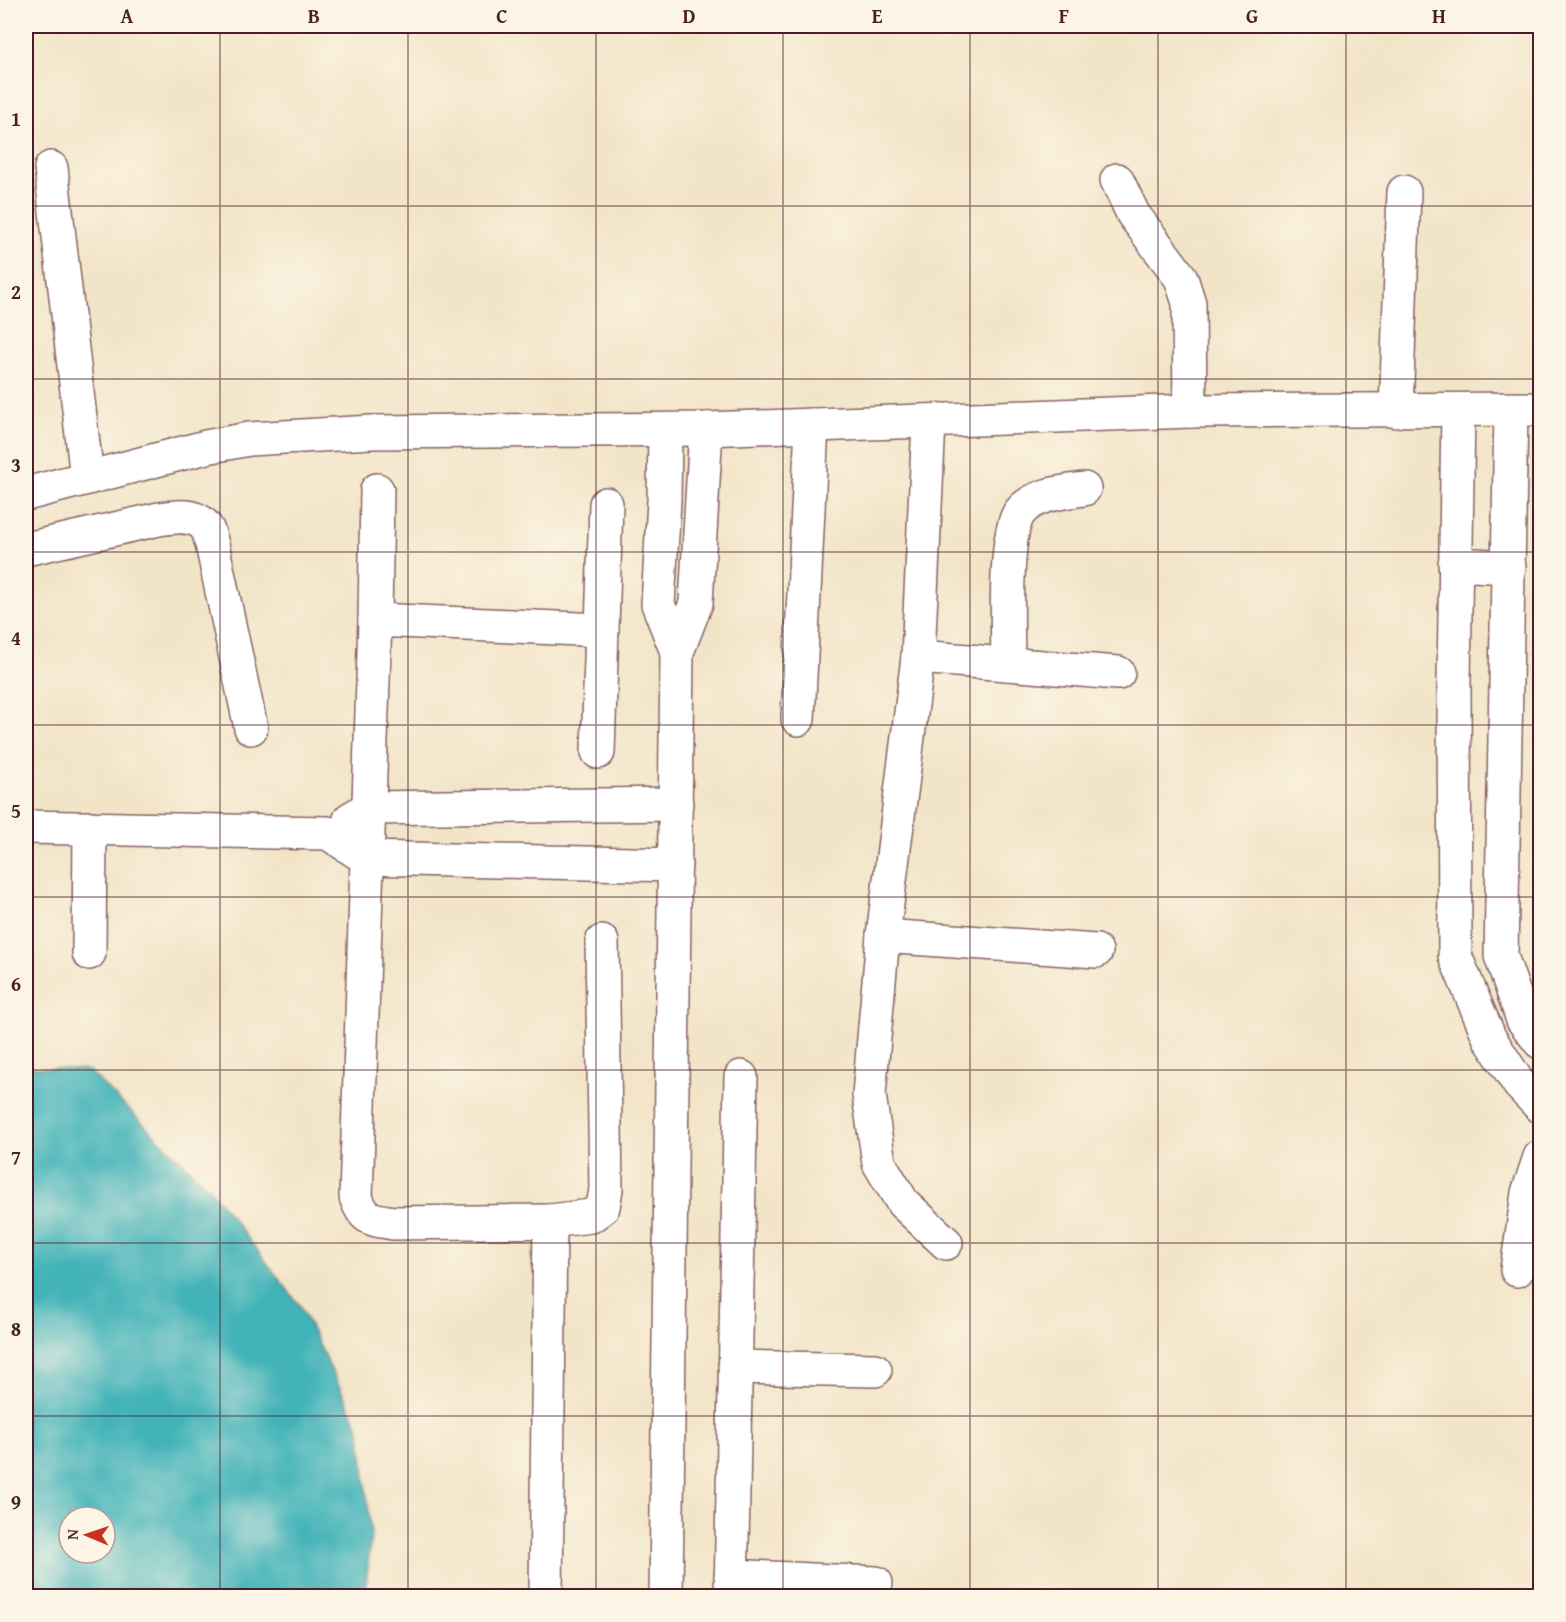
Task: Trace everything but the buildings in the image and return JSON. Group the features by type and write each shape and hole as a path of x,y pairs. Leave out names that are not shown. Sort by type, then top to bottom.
{"street":[{"path":"51,168 87,478"},
{"path":"1117,180 1133,214 1181,278 1189,303 1190,411"},
{"path":"1396,411 1404,192"},
{"path":"1458,410 1454,681 1455,956 1490,1039 1519,1084 1540,1106"},
{"path":"26,494 206,447 249,439 372,432 706,429 1190,411 1526,410 1509,567 1501,956 1535,1023"},
{"path":"929,422 918,657 883,936 868,1095 879,1163 903,1203 946,1243"},
{"path":"798,719 812,425"},
{"path":"666,1596 677,652 696,603 706,429"},
{"path":"664,430 664,501 658,604 677,652"},
{"path":"1008,664 1008,583 1012,533 1020,512 1044,495 1084,489"},
{"path":"377,490 375,620 356,1197 361,1212 372,1219 393,1223 550,1221 591,1216 603,1207 606,1189 602,942"},
{"path":"598,752 606,504"},
{"path":"26,549 170,517 196,519 206,526 212,544 251,728"},
{"path":"1455,564 1509,567"},
{"path":"375,620 602,630"},
{"path":"918,657 1118,673"},
{"path":"328,833 368,808 676,804"},
{"path":"26,827 328,833 366,858 675,865"},
{"path":"89,953 90,828"},
{"path":"883,936 1096,951"},
{"path":"1455,956 1501,956"},
{"path":"741,1077 731,1586 876,1583"},
{"path":"1517,1270 1528,1193 1540,1157"},
{"path":"546,1596 550,1221"},
{"path":"735,1367 875,1370"}],"water":[{"path":"26,1067 89,1071 209,1188 300,1306 360,1429 371,1534 365,1596 26,1596"}]}
